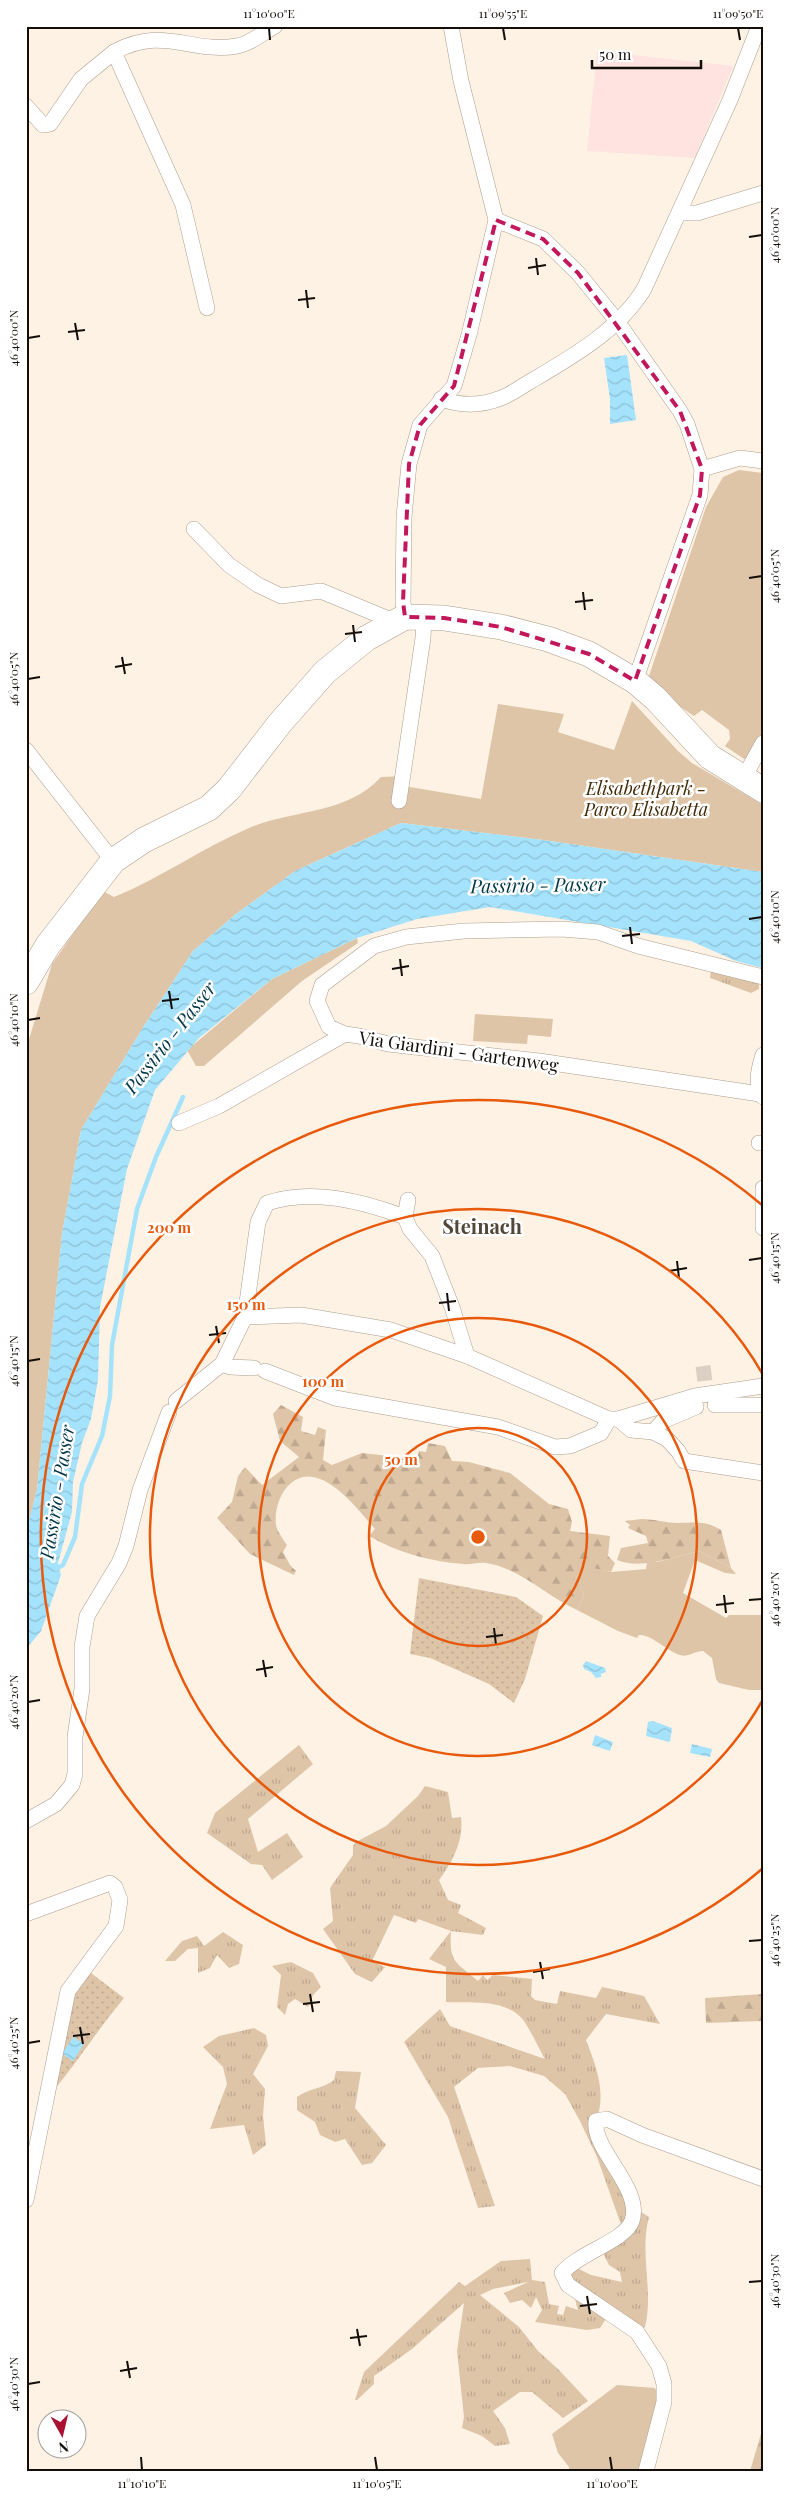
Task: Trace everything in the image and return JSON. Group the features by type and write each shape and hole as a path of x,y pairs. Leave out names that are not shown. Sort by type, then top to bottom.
{"main road":[{"path":"26,982 48,945 113,861 144,840 209,808 229,788 280,723 325,672 367,638 406,619 501,627 548,639 589,654 635,681 655,698 702,750 753,785"}],"street":[{"path":"26,106 43,125 50,124 81,78 114,52 130,43 161,39 220,48 240,46 275,26"},
{"path":"399,801 423,638 406,619 403,602 408,464 420,426 454,386 469,335 496,220 462,81 451,26"},
{"path":"441,399 457,405 476,404 501,398 573,357 617,321 636,302 644,289 730,100 759,26"},
{"path":"114,52 184,205 207,308"},
{"path":"679,213 697,213 763,192"},
{"path":"496,220 543,239 578,273 617,321 680,411 696,445 702,469 700,495 635,681"},
{"path":"702,469 740,458 763,461"},
{"path":"194,529 229,565 258,586 281,596 321,591 386,618 406,619"},
{"path":"753,785 763,743"},
{"path":"26,750 113,861"},
{"path":"345,1034 329,1027 317,1001 322,985 374,946 406,937 464,930 562,928 598,932 638,946 763,976"},
{"name":"Via Giardini - Gartenweg","path":"179,1123 219,1106 345,1034 388,1044 539,1061 761,1096"},
{"path":"761,1096 758,1072 763,1055"},
{"path":"763,1188 763,1228"},
{"path":"26,1821 56,1804 72,1785 75,1774 75,1737 82,1689 82,1647 87,1616 120,1564 140,1490 173,1407 222,1364 245,1317 258,1222 267,1204 284,1197 304,1196 372,1205 408,1223 432,1256 452,1307 467,1356"},
{"path":"408,1200 408,1223"},
{"path":"245,1317 301,1315 391,1330 467,1356 614,1419 631,1430 653,1432 667,1439 678,1450 684,1461 763,1473"},
{"path":"222,1364 259,1370 335,1398 498,1427 555,1447 570,1446 601,1433 614,1419 695,1396 763,1386"},
{"path":"715,1405 763,1405"},
{"path":"653,1432 663,1421 696,1407"},
{"path":"26,1914 110,1883 115,1887 120,1900 116,1926 68,1991 26,2200"},
{"path":"646,2471 664,2402 664,2384 659,2366 636,2332 568,2285 562,2274 570,2264 624,2234 632,2221 633,2207 626,2187 599,2140 596,2121 607,2119 642,2135 763,2179"}],"highlighted area":[{"path":"496,220 543,239 578,273 680,411 702,469 700,495 635,681 589,654 501,627 444,618 405,617 403,602 409,464 420,425 454,386"}],"shaded area":[{"path":"597,51 733,66 695,158 587,151"}],"green space":[{"path":"739,470 763,473 763,734 759,745 747,761 725,746 730,739 729,730 702,710 694,716 679,706 649,676 706,507 723,477"},
{"name":"Elisabethpark - Parco Elisabetta","path":"632,701 678,751 692,763 763,805 763,872 543,840 401,823 295,871 236,914 193,951 142,1029 81,1130 62,1234 37,1490 26,1532 26,1049 52,964 103,891 114,897 249,828 284,817 336,805 367,789 381,777 405,776 404,786 481,799 498,704 564,714 558,732 614,750"},
{"path":"357,938 358,943 302,981 204,1066 196,1066 187,1050 272,979"},
{"path":"711,970 759,981 759,989 751,993 710,978"},
{"path":"475,1014 553,1019 551,1037 528,1035 527,1044 473,1041"},
{"path":"281,1405 303,1417 301,1431 315,1435 318,1427 326,1430 323,1460 332,1465 362,1453 417,1459 419,1451 426,1452 428,1443 445,1446 452,1461 469,1462 510,1473 549,1504 568,1509 572,1522 570,1531 610,1536 608,1556 615,1563 611,1572 572,1564 584,1595 577,1610 510,1570 486,1563 466,1564 438,1561 403,1552 380,1542 369,1536 375,1529 343,1494 328,1483 310,1476 301,1477 293,1481 286,1488 281,1496 276,1515 276,1525 287,1545 283,1552 290,1565 296,1571 294,1575 250,1554 217,1518 232,1502 238,1476 245,1467 262,1485 299,1457 280,1441 273,1414"},
{"path":"642,1519 674,1523 700,1523 721,1530 731,1568 699,1551 647,1563 626,1563 617,1560 621,1548 648,1543 646,1536 628,1528 630,1525 625,1521"},
{"path":"699,1551 731,1568 736,1574 725,1573 695,1560 683,1593 726,1618 729,1615 763,1615 763,1690 749,1690 719,1683 716,1679 712,1658 703,1651 685,1656 680,1655 649,1637 639,1635 637,1638 618,1631 577,1610 584,1595 571,1563 611,1572 646,1569 647,1562 658,1562"},
{"path":"419,1578 516,1597 543,1616 525,1679 514,1703 489,1684 430,1658 410,1654"},
{"path":"299,1745 313,1764 248,1819 258,1852 287,1833 303,1857 272,1880 262,1865 251,1864 207,1833 215,1813"},
{"path":"425,1786 448,1792 452,1818 461,1817 459,1842 449,1865 439,1880 448,1900 461,1905 458,1913 486,1928 483,1935 451,1931 418,1919 416,1923 394,1915 372,1961 385,1967 372,1982 355,1974 323,1929 333,1921 330,1888 353,1855 353,1846 356,1842 386,1826 418,1796"},
{"path":"451,1931 451,1950 455,1960 478,1981 483,1975 487,1980 493,1975 532,1979 531,1996 535,2000 557,2004 560,1991 596,1998 602,1987 644,1996 660,2024 606,2014 586,2040 599,2080 600,2100 596,2121 633,2207 649,2217 645,2244 648,2300 645,2327 637,2332 609,2314 600,2328 587,2330 535,2322 542,2310 536,2297 531,2308 522,2300 510,2303 504,2293 528,2282 493,2289 480,2295 519,2327 538,2351 588,2401 563,2418 532,2392 520,2392 493,2411 505,2428 510,2444 495,2446 482,2436 462,2428 464,2417 457,2351 464,2303 412,2349 374,2376 374,2384 355,2400 364,2372 459,2282 465,2286 501,2261 530,2259 532,2280 545,2282 549,2304 559,2306 557,2314 563,2315 566,2306 578,2310 575,2299 580,2298 581,2291 569,2272 577,2268 591,2275 622,2282 620,2272 609,2265 600,2247 624,2233 597,2157 565,2094 544,2076 510,2066 478,2068 454,2087 495,2206 478,2208 448,2117 404,2042 440,2009 450,2026 545,2059 524,2021 508,2008 488,2003 446,2002 446,1967 429,1959"},
{"path":"223,1932 243,1945 239,1964 229,1968 217,1955 210,1968 198,1973 198,1948 188,1949 175,1961 165,1961 182,1941 197,1936 204,1946"},
{"path":"291,1962 313,1973 321,1987 313,1995 308,2007 295,1999 288,2004 285,2015 277,2007 281,1975 272,1966"},
{"path":"87,1970 124,1998 54,2090 67,2010"},
{"path":"763,1994 763,2021 706,2023 705,1998"},
{"path":"254,2028 266,2035 268,2046 253,2074 265,2089 263,2116 266,2145 253,2155 244,2125 210,2129 227,2084 223,2067 203,2047 219,2036"},
{"path":"336,2071 361,2072 355,2108 386,2145 372,2163 362,2165 345,2139 335,2142 320,2135 315,2122 297,2110 297,2097 334,2080"},
{"path":"617,2385 655,2388 659,2399 641,2471 569,2471 569,2467 558,2453 552,2434"},
{"path":"763,2427 763,2471 750,2471"}],"water":[{"path":"627,355 636,420 610,424 610,399 604,358"},
{"name":"Passirio - Passer","path":"401,823 543,840 763,872 763,968 736,961 691,941 490,907 417,919 357,938 272,979 199,1038 155,1090 127,1169 100,1307 98,1380 91,1419 82,1443 73,1482 72,1512 58,1563 61,1575 41,1631 26,1649 26,1532 37,1490 62,1234 81,1130 142,1029 193,951 236,914 295,871"},
{"path":"586,1661 605,1668 606,1672 601,1674 601,1677 596,1678 591,1672 584,1669 583,1665"},
{"path":"653,1721 672,1728 670,1742 646,1736 648,1722"},
{"path":"595,1735 613,1742 610,1751 592,1745"},
{"path":"692,1744 712,1749 710,1757 690,1753"},
{"path":"73,2037 84,2044 73,2061 62,2054"}],"waterway":[{"name":"Passirio - Passer","path":"56,1569 63,1565 75,1537 82,1484 102,1436 110,1396 112,1345 137,1209 156,1157 183,1097"}],"tunnel":[{"path":"703,1366 706,1389"}],"district":[{"name":"Steinach","path":"482,1225"}]}
